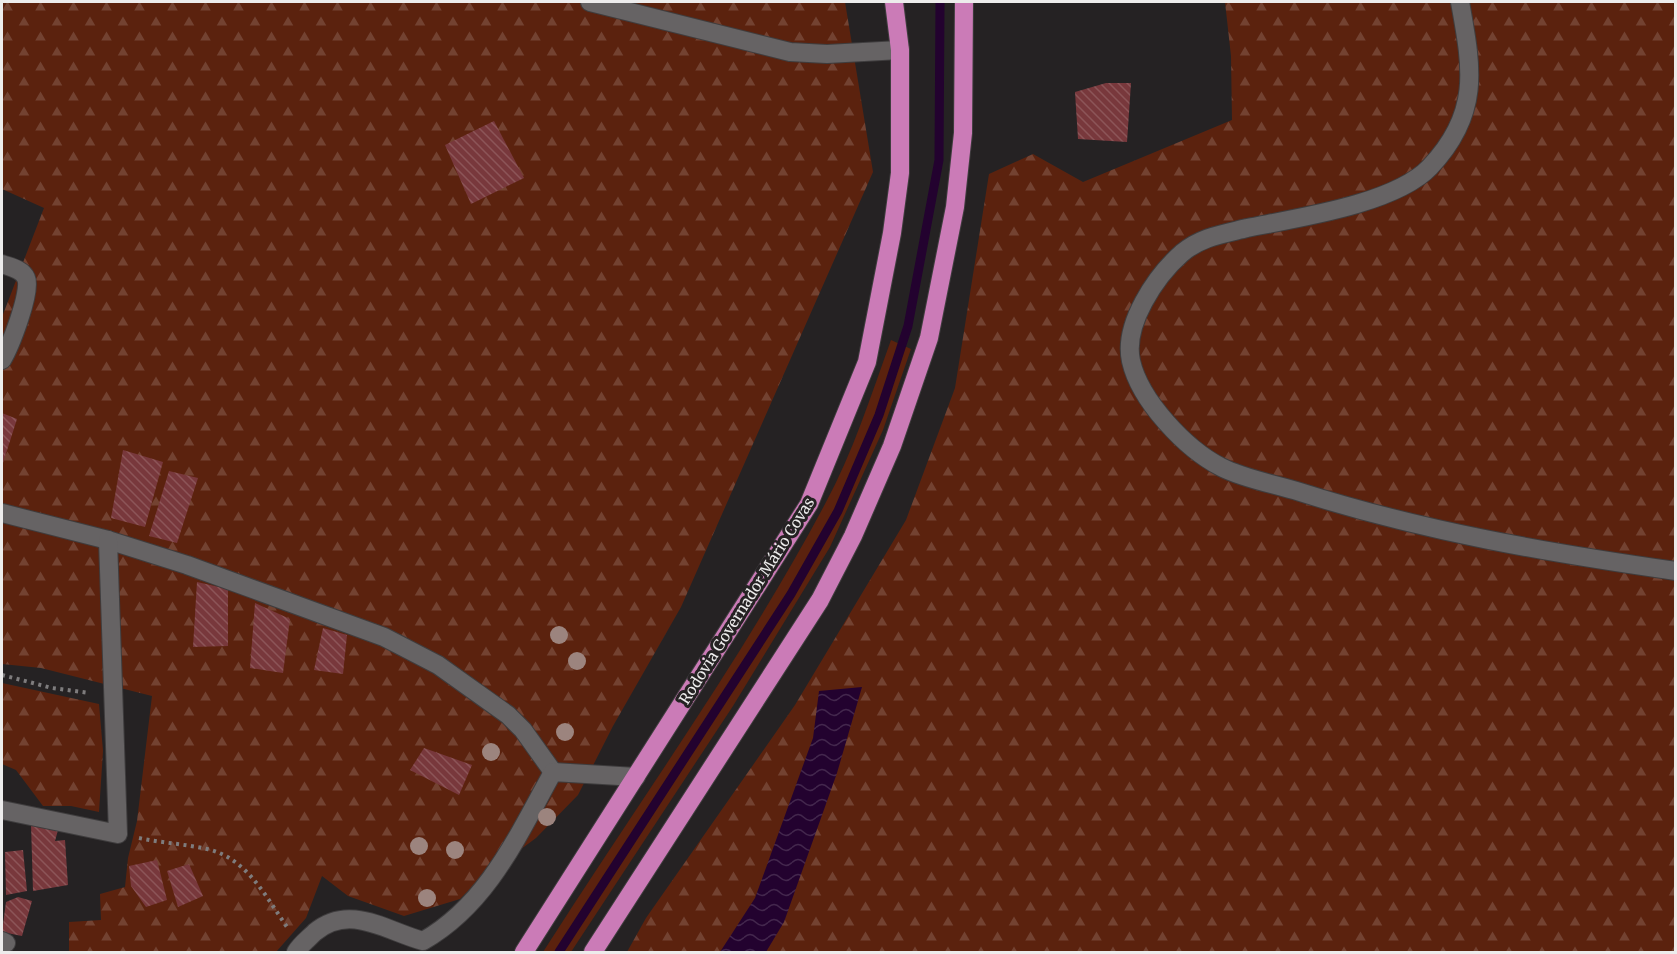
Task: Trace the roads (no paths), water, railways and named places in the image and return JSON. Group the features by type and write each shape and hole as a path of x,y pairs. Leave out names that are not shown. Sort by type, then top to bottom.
{"highway":[{"name":"Rodovia Governador Mário Covas","path":"524,952 809,504 867,362 892,233 900,173 900,50 894,2"},
{"path":"593,952 820,600 853,536 892,446 929,338 955,207 963,133 964,2"}],"street":[{"path":"590,2 790,52 827,54 900,50"},
{"path":"1460,2 1470,88 1464,118 1446,148 1428,170 1395,189 1349,206 1205,238 1165,270 1148,292 1131,337 1131,360 1151,402 1176,434 1221,467 1345,507 1545,552 1676,571"},
{"path":"2,264 22,273 27,279 27,292 2,360"},
{"path":"2,513 108,540 187,565 384,637 409,649 470,686 508,715 523,730 553,772"},
{"path":"2,810 118,834 108,540"},
{"path":"553,772 636,777"},
{"path":"298,949 320,929 339,918 358,918 423,941 439,932 488,885 553,772"}],"water":[{"path":"862,687 837,773 784,922 766,952 720,952 755,898 813,738 819,691"}],"waterway":[{"path":"559,952 791,594 838,511 879,415 908,326 939,160 940,2"}]}
